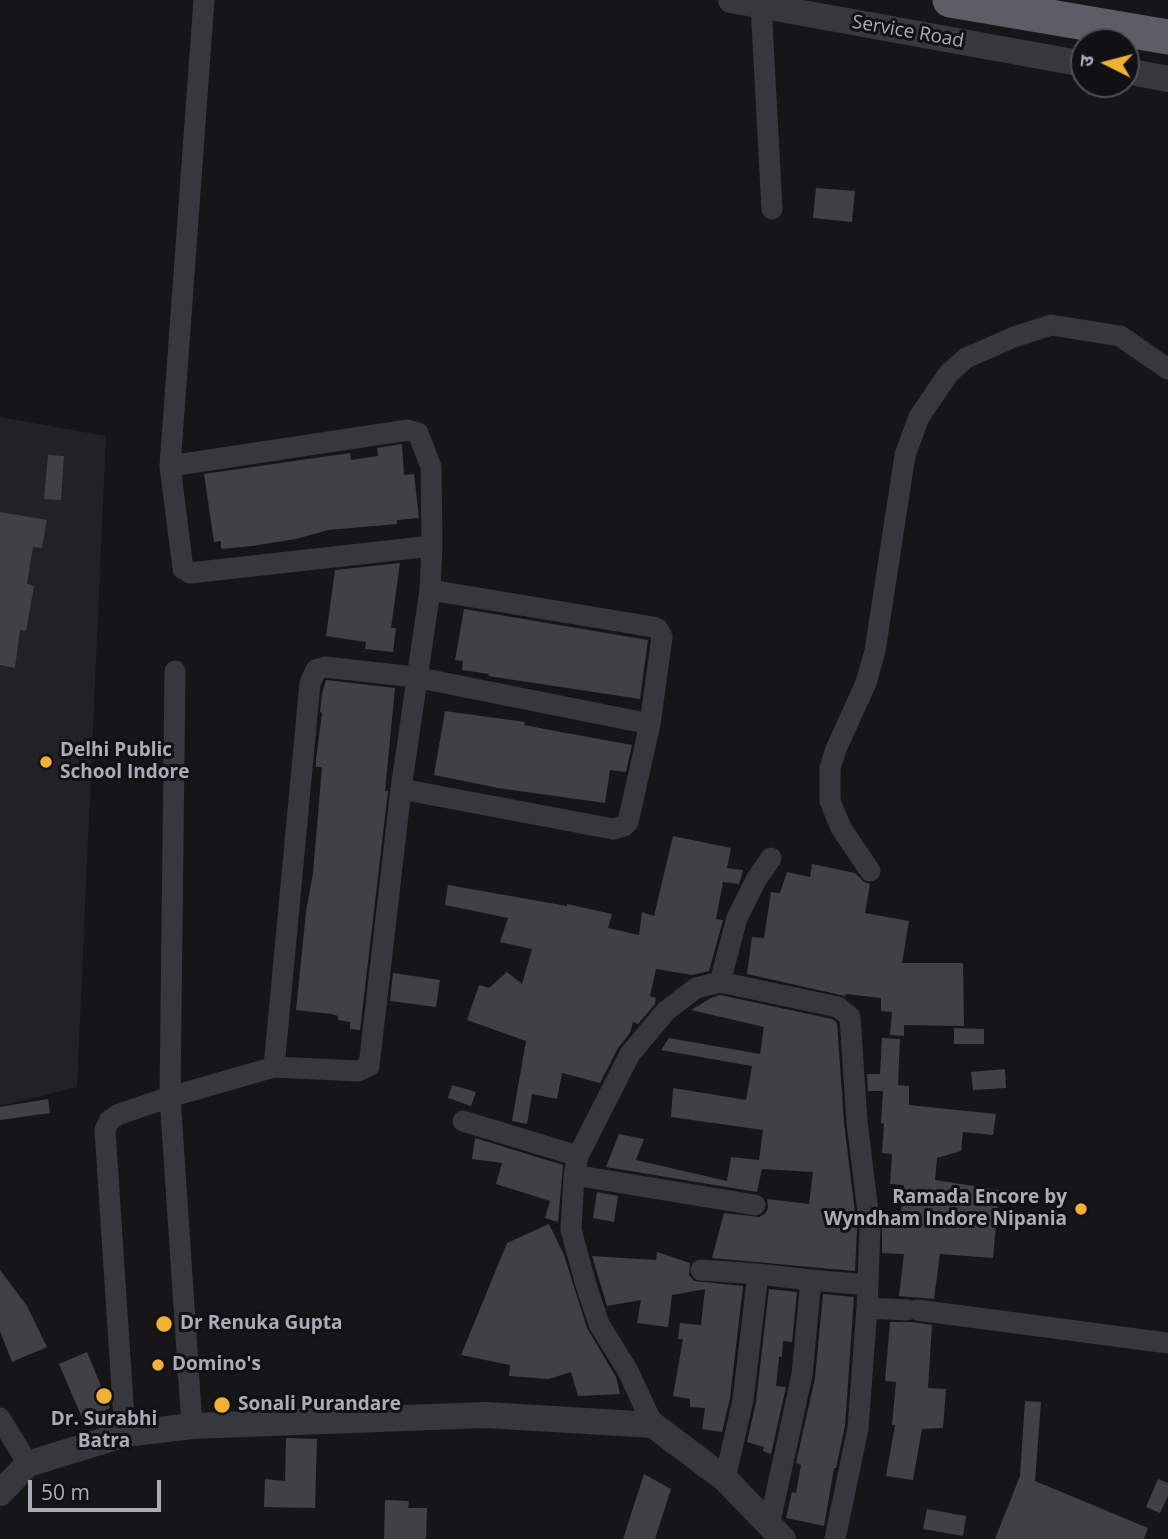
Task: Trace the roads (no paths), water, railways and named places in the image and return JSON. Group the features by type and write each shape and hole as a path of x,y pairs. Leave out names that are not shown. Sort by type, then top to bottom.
{"highway":[{"path":"950,0 1168,37"}],"street":[{"path":"204,0 170,466 181,565 190,573 432,546"},
{"name":"Service Road","path":"731,0 1070,61"},
{"path":"761,5 772,209"},
{"path":"1140,74 1168,79"},
{"path":"870,871 841,828 830,801 830,768 866,683 875,651 905,455 919,417 949,373 966,358 1051,325 1120,336 1168,369"},
{"path":"125,1434 105,1130 108,1121 117,1115 170,1097 274,1067 358,1070 369,1066 415,677 430,590 431,467 418,433 408,430 170,466"},
{"path":"401,789 618,829 628,822 650,724 662,636 658,629 430,590"},
{"path":"274,1067 312,676 316,670 325,667 415,677 650,724"},
{"path":"175,671 170,1097 192,1426"},
{"path":"720,982 737,918 756,880 771,858"},
{"path":"776,1532 725,1479 653,1424 628,1371 599,1324 571,1230 576,1165 629,1054 666,1010 696,988 720,982 838,1007 850,1017 870,1228 858,1428 835,1539"},
{"path":"463,1121 576,1165 755,1205"},
{"path":"701,1270 868,1285"},
{"path":"725,1479 743,1400 758,1274"},
{"path":"776,1532 802,1375 811,1280"},
{"path":"867,1308 912,1310 1168,1343"},
{"path":"0,1493 28,1464 125,1434 192,1426 486,1415 653,1424"},
{"path":"0,1418 28,1464"}],"place":[{"name":"Delhi Public School Indore","path":"46,762"},
{"name":"Ramada Encore by Wyndham Indore Nipania","path":"1081,1209"},
{"name":"Dr Renuka Gupta","path":"164,1324"},
{"name":"Domino's","path":"158,1365"},
{"name":"Dr. Surabhi Batra","path":"104,1396"},
{"name":"Sonali Purandare","path":"222,1405"}]}
